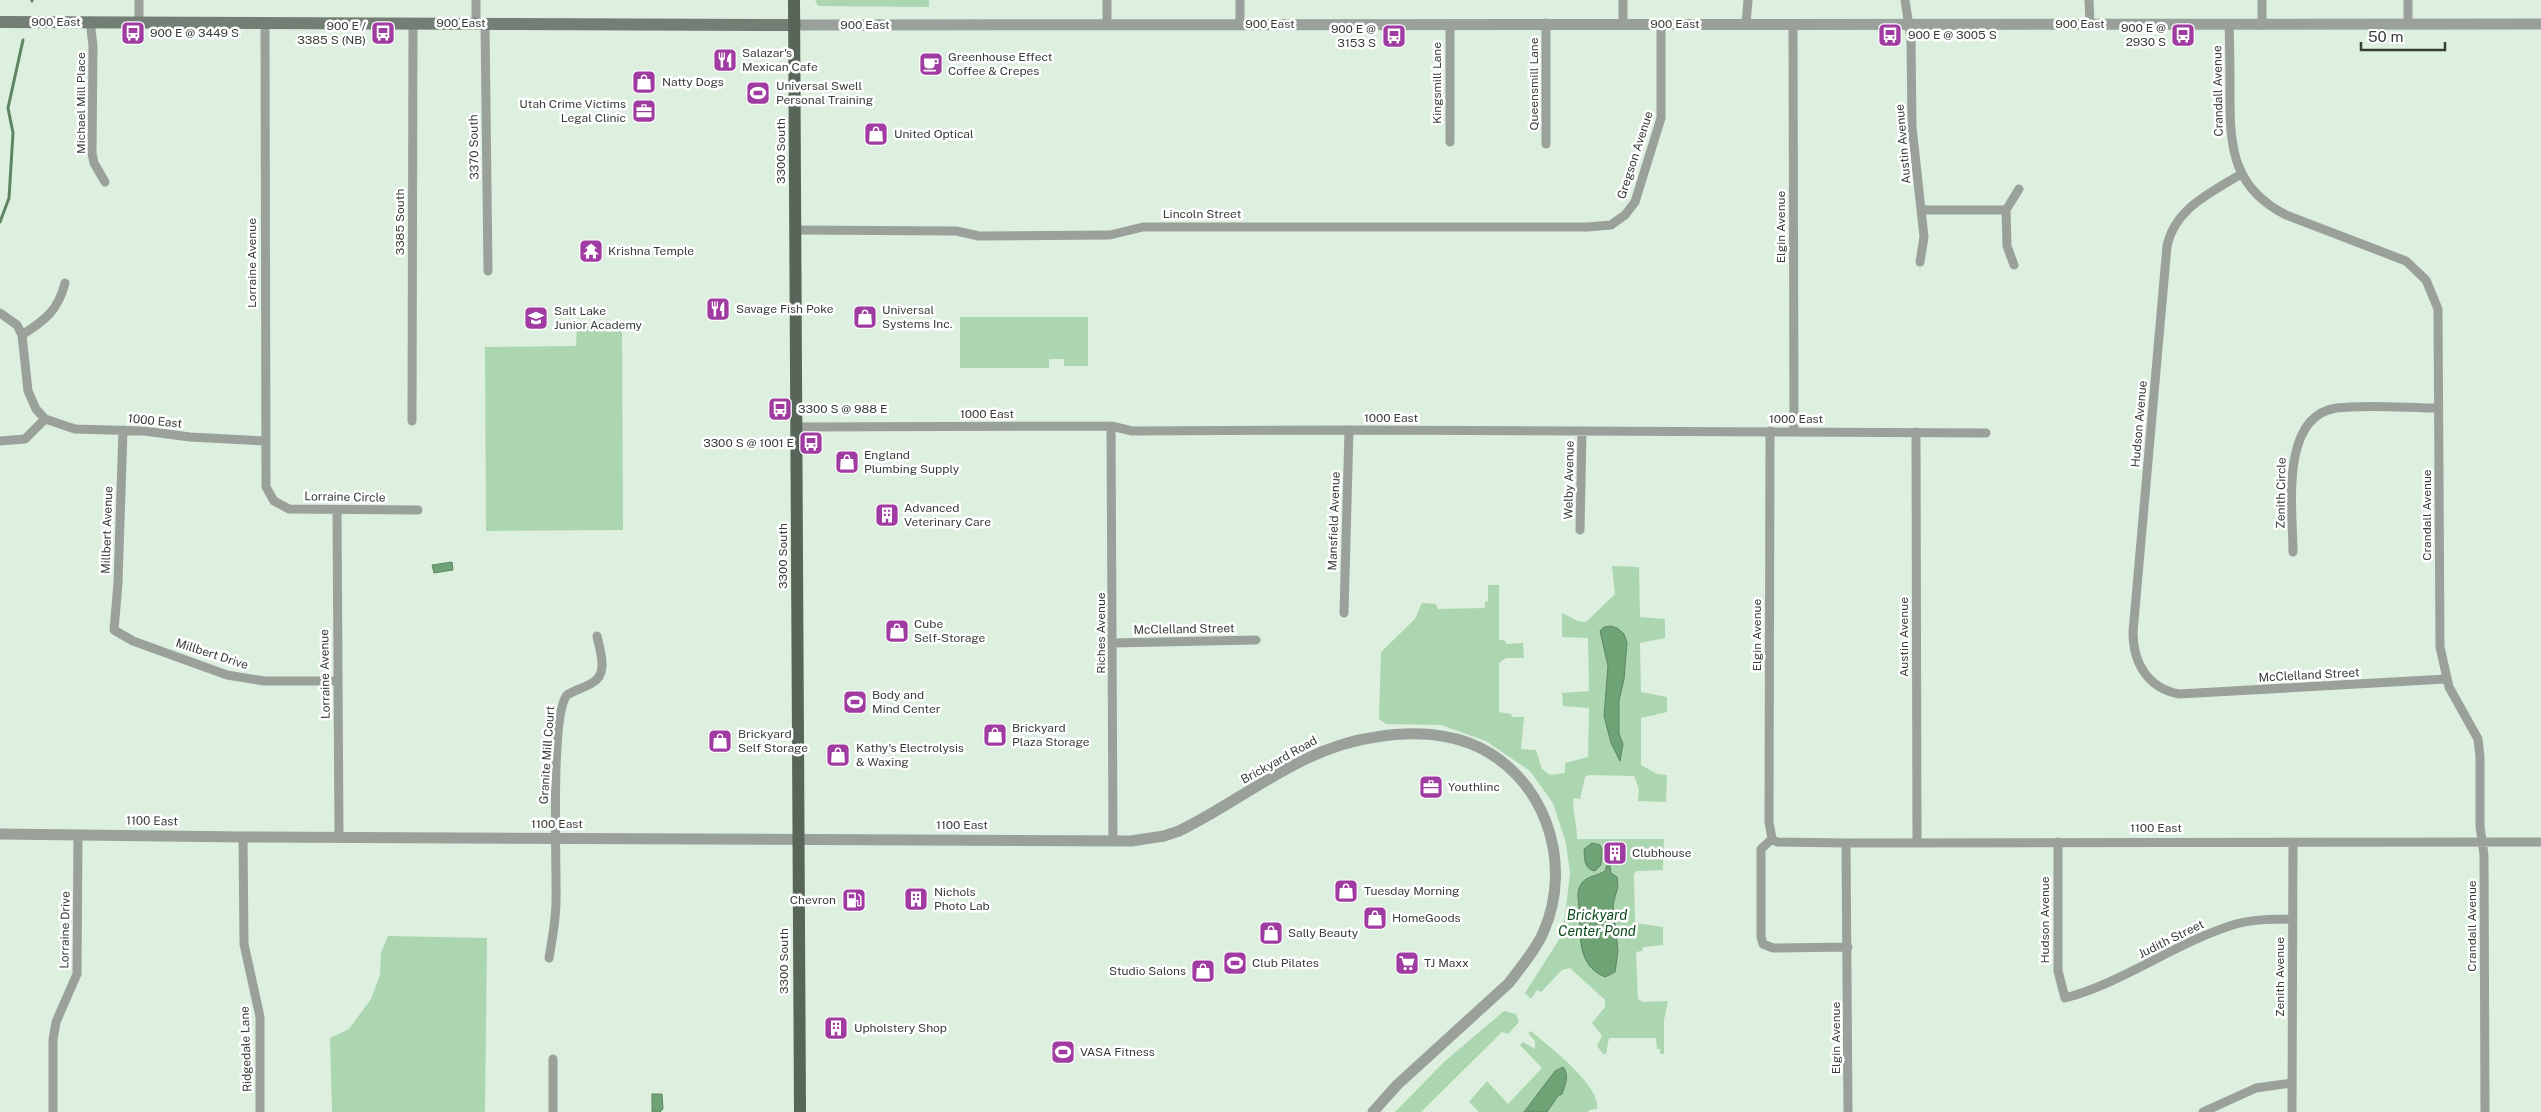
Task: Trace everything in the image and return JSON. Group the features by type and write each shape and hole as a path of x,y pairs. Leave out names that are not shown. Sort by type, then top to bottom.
{"main road":[{"name":"3300 South","path":"794,0 800,1112"},
{"name":"900 East","path":"0,22 139,21 795,25"}],"street":[{"path":"139,0 139,21"},
{"name":"3370 South","path":"476,0 481,23 488,271"},
{"path":"1107,0 1107,24"},
{"path":"1240,0 1240,24"},
{"path":"1624,0 1624,24"},
{"path":"1746,24 1748,0"},
{"path":"1905,0 1908,24"},
{"path":"2090,0 2090,24"},
{"path":"2262,0 2262,25"},
{"path":"2408,0 2408,25"},
{"name":"Michael Mill Place","path":"90,21 93,46 92,153 94,163 105,182"},
{"name":"Lorraine Avenue","path":"265,22 264,441 266,487 274,501"},
{"name":"3385 South","path":"412,421 413,23"},
{"name":"Kingsmill Lane","path":"1450,24 1450,142"},
{"name":"Queensmill Lane","path":"1546,24 1546,144"},
{"name":"Gregson Avenue","path":"1611,224 1625,215 1635,202 1662,118 1662,24"},
{"name":"Elgin Avenue","path":"1793,24 1794,431"},
{"name":"Austin Avenue","path":"1908,24 1911,39 1912,127 1924,237 1920,262"},
{"name":"900 East","path":"795,25 2541,24"},
{"name":"Crandall Avenue","path":"2229,25 2230,137 2241,174 2256,195 2275,210 2406,261 2420,273 2431,290 2438,309 2439,638 2446,679 2478,739 2480,757 2485,1112"},
{"name":"Hudson Avenue","path":"2174,693 2158,686 2148,677 2137,659 2133,639 2167,246 2174,224 2183,212 2241,174"},
{"path":"2014,265 2007,246 2006,210 2019,189"},
{"path":"1922,210 2006,210"},
{"name":"Lincoln Street","path":"796,230 956,231 988,236 1110,235 1143,227 1587,227 1611,224"},
{"path":"22,335 51,314 61,300 65,283"},
{"path":"0,313 17,325 22,335 28,391 36,409 45,419 25,439 0,441"},
{"name":"Zenith Circle","path":"2293,552 2293,456 2299,440 2317,417 2329,410 2342,408 2439,408"},
{"name":"1000 East","path":"45,419 75,429 144,430 190,437 264,441"},
{"name":"1000 East","path":"797,427 1111,426 1132,431 1794,431 1986,433"},
{"name":"Riches Avenue","path":"1111,426 1114,840"},
{"name":"Millbert Avenue","path":"114,630 118,583 124,430"},
{"name":"Mansfield Avenue","path":"1344,613 1349,430"},
{"name":"Welby Avenue","path":"1580,530 1582,431"},
{"name":"Elgin Avenue","path":"1770,431 1769,822 1772,839"},
{"name":"Austin Avenue","path":"1916,432 1917,843"},
{"name":"Lorraine Circle","path":"274,501 289,509 418,510"},
{"name":"Lorraine Avenue","path":"337,510 339,837"},
{"name":"Millbert Drive","path":"114,630 133,641 226,675 264,681 338,681"},
{"name":"Granite Mill Court","path":"556,838 557,762 562,703 567,695 593,682 599,676 602,665 597,636"},
{"name":"McClelland Street","path":"1113,642 1256,640"},
{"name":"McClelland Street","path":"2174,693 2187,694 2446,679"},
{"name":"Brickyard Road","path":"1114,840 1148,839 1179,831 1301,760 1333,747 1374,737 1414,733 1451,738 1488,752 1518,776 1538,804 1547,823 1554,848 1556,877 1554,894 1543,933 1524,964 1509,983 1396,1085 1373,1112"},
{"name":"1100 East","path":"0,834 243,837 1114,840"},
{"name":"Lorraine Drive","path":"53,1112 53,1040 56,1022 77,974 78,834"},
{"name":"Ridgedale Lane","path":"243,837 244,944 260,1017 260,1112"},
{"path":"549,958 556,902 556,838"},
{"path":"1772,839 1761,849 1761,937 1763,944 1773,948 1848,947"},
{"name":"1100 East","path":"1772,839 1777,842 1846,843 2541,842"},
{"name":"Hudson Avenue","path":"2058,842 2058,971 2065,998"},
{"name":"Zenith Avenue","path":"2292,1112 2293,842"},
{"name":"Elgin Avenue","path":"1846,843 1848,1112"},
{"name":"Judith Street","path":"2065,998 2092,991 2216,931 2247,922 2293,919"},
{"path":"553,1059 553,1112"},
{"path":"2203,1112 2256,1088 2292,1083"}],"shaded area":[{"path":"815,0 929,0 929,7 818,6"},
{"path":"960,317 1088,317 1088,366 1064,366 1064,359 1049,359 1049,368 960,368"},
{"path":"622,323 623,530 486,531 485,347 576,346 577,324"},
{"path":"1612,566 1639,567 1640,617 1665,619 1665,638 1640,643 1641,692 1667,697 1667,712 1641,718 1641,765 1657,774 1667,775 1666,802 1638,801 1639,789 1634,776 1589,775 1585,777 1580,799 1573,798 1577,839 1664,839 1663,870 1637,871 1634,874 1635,923 1663,927 1663,945 1643,947 1642,951 1636,952 1638,999 1643,1002 1668,1001 1664,1020 1664,1054 1660,1054 1660,1049 1657,1049 1656,1038 1609,1038 1606,1054 1603,1054 1597,1046 1602,1036 1592,1023 1605,1007 1605,1000 1570,968 1562,970 1541,992 1537,990 1531,999 1525,993 1560,938 1565,916 1570,873 1566,843 1553,803 1530,771 1486,741 1441,725 1386,724 1379,719 1381,652 1415,619 1422,603 1436,604 1438,609 1485,608 1485,602 1488,601 1488,585 1499,585 1499,640 1504,640 1507,644 1523,643 1524,658 1506,658 1499,663 1499,712 1511,714 1512,717 1524,717 1521,749 1536,750 1542,769 1550,775 1565,773 1565,763 1588,757 1589,708 1563,706 1562,693 1589,691 1588,638 1562,637 1562,613 1578,621 1586,622 1615,594"},
{"path":"388,936 487,938 485,1112 332,1112 330,1038 349,1029 371,999 380,975 381,953"},
{"path":"1504,1011 1516,1014 1519,1022 1508,1034 1502,1032 1421,1112 1395,1112 1444,1062"},
{"path":"1531,1031 1583,1078 1596,1100 1597,1109 1589,1110 1588,1112 1479,1112 1469,1102 1487,1081 1508,1104 1542,1068 1520,1045 1523,1042 1535,1049 1535,1041 1528,1033"}],"water":[{"path":"452,562 453,570 434,573 432,565"},
{"path":"1611,626 1624,634 1627,643 1624,679 1619,701 1619,734 1623,744 1620,761 1611,743 1604,716 1608,666 1600,631 1604,627"},
{"path":"1592,843 1600,845 1602,850 1601,865 1595,871 1588,868 1585,860 1584,849"},
{"name":"Brickyard Center Pond","path":"1606,866 1610,866 1611,873 1617,877 1618,886 1613,905 1618,951 1615,972 1605,977 1589,965 1582,948 1578,895 1582,882 1606,870"},
{"path":"1563,1067 1567,1077 1562,1094 1558,1096 1547,1112 1524,1112 1555,1071"},
{"path":"652,1094 662,1094 663,1109 660,1112 652,1112"}],"waterway":[{"path":"0,222 9,198 13,133 8,108 23,40"}],"place":[{"name":"900 E @ 3449 S","path":"133,33"},
{"name":"900 E / 3385 S (NB)","path":"383,33"},
{"name":"900 E @ 3005 S","path":"1890,35"},
{"name":"900 E @ 2930 S","path":"2183,35"},
{"name":"900 E @ 3153 S","path":"1394,36"},
{"name":"Salazar's Mexican Cafe","path":"725,60"},
{"name":"Greenhouse Effect Coffee & Crepes","path":"931,64"},
{"name":"Natty Dogs","path":"644,82"},
{"name":"Universal Swell Personal Training","path":"758,93"},
{"name":"Utah Crime Victims Legal Clinic","path":"644,111"},
{"name":"United Optical","path":"876,134"},
{"name":"Krishna Temple","path":"591,251"},
{"name":"Savage Fish Poke","path":"718,309"},
{"name":"Universal Systems Inc.","path":"865,317"},
{"name":"Salt Lake Junior Academy","path":"536,318"},
{"name":"3300 S @ 988 E","path":"780,409"},
{"name":"3300 S @ 1001 E","path":"811,443"},
{"name":"England Plumbing Supply","path":"847,462"},
{"name":"Advanced Veterinary Care","path":"887,515"},
{"name":"Cube Self-Storage","path":"897,631"},
{"name":"Body and Mind Center","path":"855,702"},
{"name":"Brickyard Plaza Storage","path":"995,735"},
{"name":"Brickyard Self Storage","path":"720,741"},
{"name":"Kathy's Electrolysis & Waxing","path":"838,755"},
{"name":"Youthlinc","path":"1431,787"},
{"name":"Clubhouse","path":"1615,853"},
{"name":"Tuesday Morning","path":"1346,891"},
{"name":"Nichols Photo Lab","path":"916,899"},
{"name":"Chevron","path":"854,900"},
{"name":"HomeGoods","path":"1375,918"},
{"name":"Sally Beauty","path":"1271,933"},
{"name":"Club Pilates","path":"1235,963"},
{"name":"TJ Maxx","path":"1407,963"},
{"name":"Studio Salons","path":"1203,971"},
{"name":"Upholstery Shop","path":"836,1028"},
{"name":"VASA Fitness","path":"1063,1052"}]}
